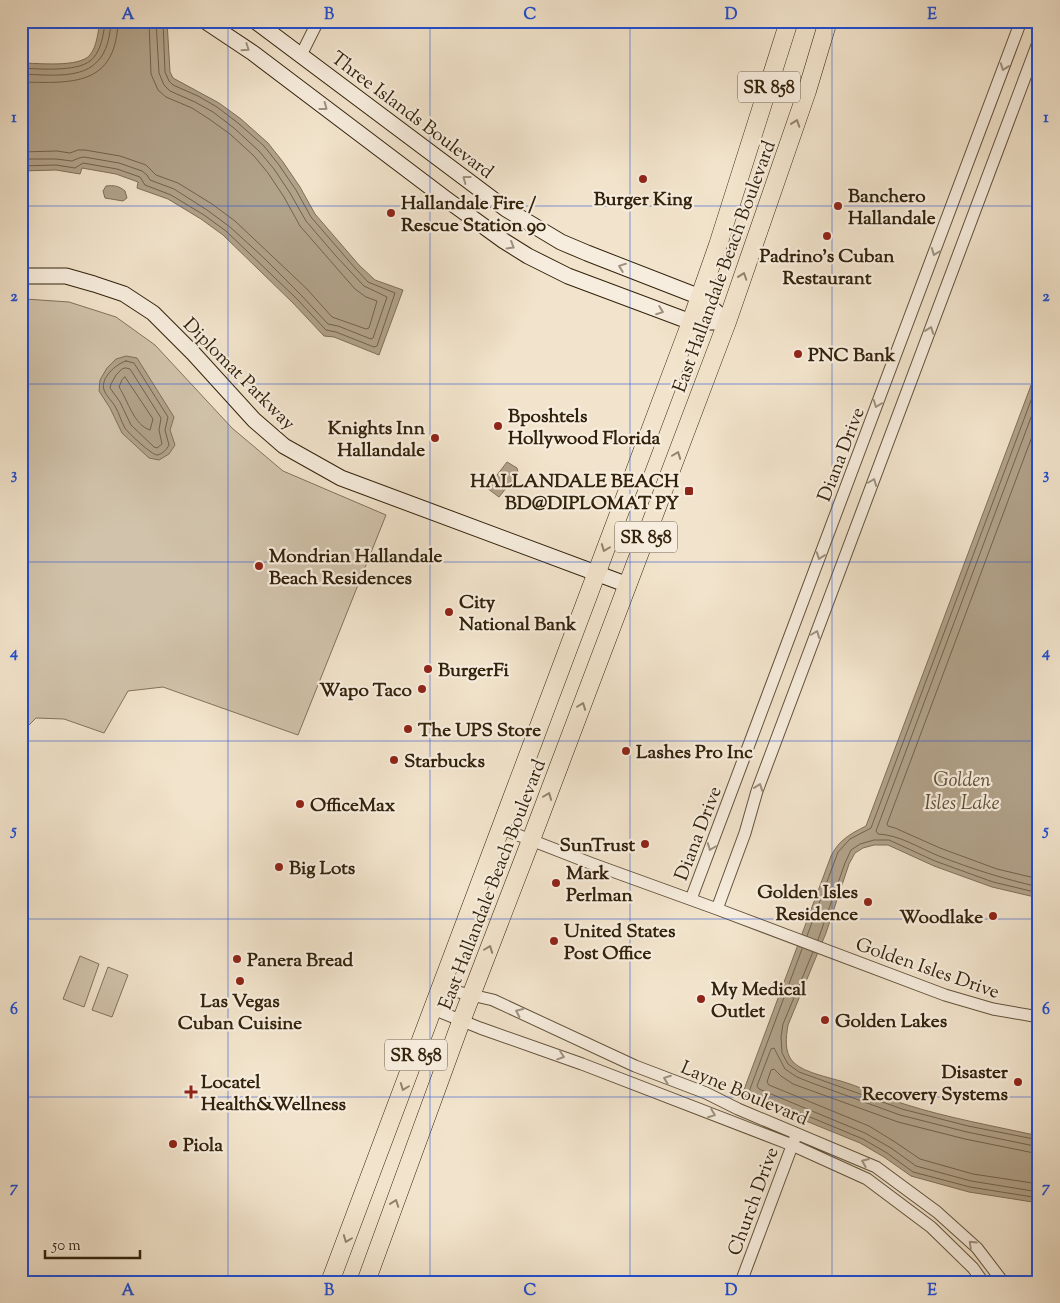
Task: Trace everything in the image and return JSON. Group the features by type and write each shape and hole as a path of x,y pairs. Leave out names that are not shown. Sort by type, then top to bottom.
{"main road":[{"name":"East Hallandale Beach Boulevard","path":"330,1282 691,322 789,21"},
{"name":"East Hallandale Beach Boulevard","path":"366,1282 471,995 727,322 808,91 828,21"}],"street":[{"path":"205,21 254,53 504,242 528,256 568,276 691,322 727,322"},
{"name":"Three Islands Boulevard","path":"254,21 506,210 560,242 700,297 727,322"},
{"path":"301,55 318,21"},
{"name":"Diana Drive","path":"717,908 745,833 757,792 955,230 1021,21"},
{"name":"Diana Drive","path":"691,899 955,230 1039,40"},
{"name":"Diplomat Parkway","path":"21,276 66,276 124,294 153,313 194,354 254,420 284,446 336,475 628,585"},
{"name":"Golden Isles Drive","path":"500,828 717,908 796,940 968,1002 993,1009 1039,1017"},
{"name":"Layne Boulevard","path":"441,988 493,1000 626,1062 706,1093 738,1109 876,1167 937,1212 977,1248 1003,1282"},
{"name":"Layne Boulevard","path":"433,1009 792,1145 867,1179 931,1227 972,1268 983,1282"},
{"name":"Church Drive","path":"740,1282 797,1133"},
{"path":"896,1200 905,1190"}],"shaded area":[{"path":"21,300 69,302 116,317 155,345 232,428 283,471 386,515 298,735 163,687 128,691 104,733 64,719 36,718 21,735"},
{"path":"80,956 99,964 84,1007 63,999"},
{"path":"108,967 128,975 112,1017 92,1010"}],"water":[{"path":"100,21 167,21 170,72 173,78 219,103 241,119 268,143 300,187 315,214 359,265 375,280 403,290 379,355 334,337 324,336 223,235 168,199 137,188 138,182 116,174 82,168 80,174 56,170 21,171 21,63 57,64 77,62 85,59 90,55 94,47"},
{"path":"106,186 121,188 125,191 127,198 123,201 105,198 103,191"},
{"path":"126,356 137,358 174,417 170,430 175,445 169,454 159,460 149,458 122,433 99,391 100,380 107,368 116,359"},
{"name":"Golden Isles Lake","path":"1039,364 1039,898 992,887 934,866 888,845 874,845 863,848 855,853 849,864 826,933 788,1025 786,1039 788,1054 793,1062 812,1073 921,1109 1039,1136 1039,1203 969,1192 911,1176 860,1143 742,1095 831,856 846,838 866,826"},
{"path":"507,462 517,468 518,473 499,497 487,488"}],"place":[{"name":"Burger King","path":"643,179"},
{"name":"Banchero Hallandale","path":"838,206"},
{"name":"Hallandale Fire / Rescue Station 90","path":"391,213"},
{"name":"Padrino’s Cuban Restaurant","path":"827,236"},
{"name":"PNC Bank","path":"798,354"},
{"name":"Bposhtels Hollywood Florida","path":"498,426"},
{"name":"Knights Inn Hallandale","path":"435,438"},
{"name":"HALLANDALE BEACH BD@DIPLOMAT PY","path":"689,491"},
{"name":"Mondrian Hallandale Beach Residences","path":"259,566"},
{"name":"City National Bank","path":"449,612"},
{"name":"BurgerFi","path":"428,669"},
{"name":"Wapo Taco","path":"422,689"},
{"name":"The UPS Store","path":"408,729"},
{"name":"Lashes Pro Inc","path":"626,751"},
{"name":"Starbucks","path":"394,760"},
{"name":"OfficeMax","path":"300,804"},
{"name":"SunTrust","path":"645,844"},
{"name":"Big Lots","path":"279,867"},
{"name":"Mark Perlman","path":"556,883"},
{"name":"Golden Isles Residence","path":"868,902"},
{"name":"Woodlake","path":"993,916"},
{"name":"United States Post Office","path":"554,941"},
{"name":"Panera Bread","path":"237,959"},
{"name":"Las Vegas Cuban Cuisine","path":"240,981"},
{"name":"My Medical Outlet","path":"701,999"},
{"name":"Golden Lakes","path":"825,1020"},
{"name":"Disaster Recovery Systems","path":"1018,1082"},
{"name":"Locatel Health&Wellness","path":"191,1092"},
{"name":"Piola","path":"173,1144"}]}
